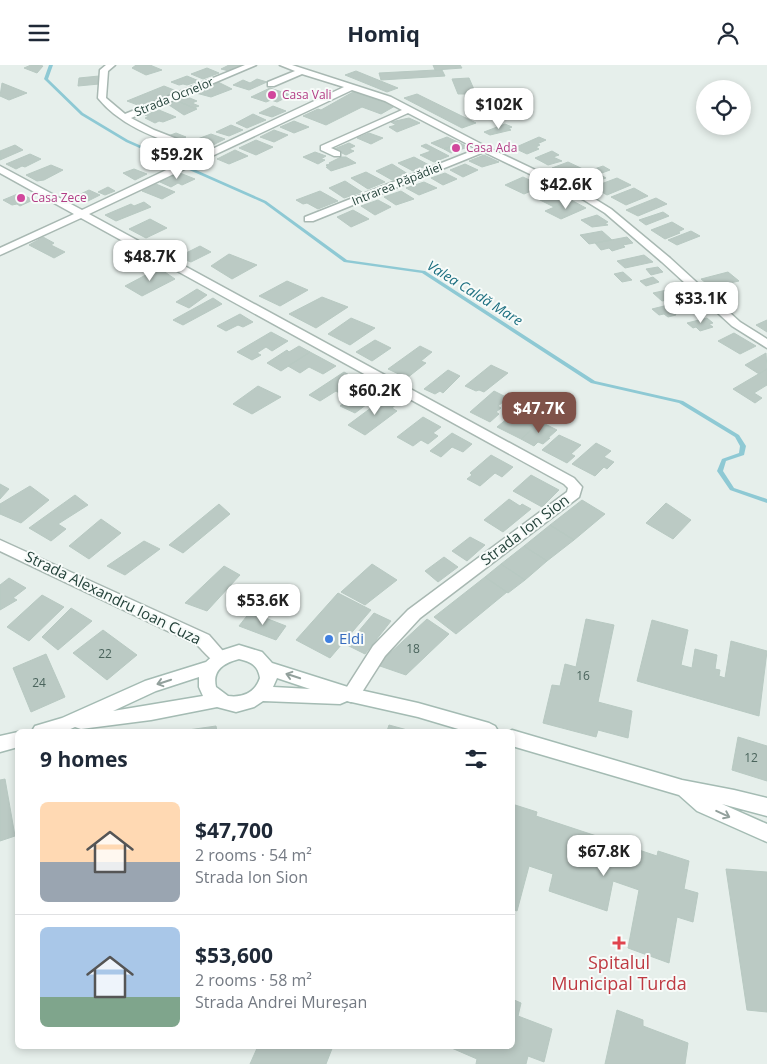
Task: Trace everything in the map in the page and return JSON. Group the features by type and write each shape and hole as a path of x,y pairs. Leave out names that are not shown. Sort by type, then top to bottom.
{"street":[{"path":"111,65 104,70 102,97 111,109 124,117 207,154"},
{"name":"Strada Ocnelor","path":"124,117 252,65"},
{"path":"284,65 388,99 484,149 587,198 608,211 666,259 736,324 767,344"},
{"path":"271,85 302,71"},
{"path":"0,252 350,87"},
{"path":"337,154 324,148 408,110"},
{"name":"Intrarea Păpădiei","path":"310,219 484,149"},
{"path":"0,169 82,213"},
{"name":"Strada Ion Sion","path":"82,213 569,481 575,487 574,493 414,613 379,651 358,697"},
{"name":"Strada Alexandru Ioan Cuza","path":"0,545 203,639 216,662"},
{"path":"48,729 65,724 151,686 239,652 256,657 267,668 358,697 418,710 482,729"},
{"path":"216,662 206,679 208,691 218,701"},
{"path":"65,724 151,713 218,701 228,704 240,704 251,701 260,694 268,681 267,668"},
{"path":"260,694 358,697"},
{"path":"515,739 682,788 734,797 767,807"},
{"path":"0,744 15,740"},
{"path":"682,788 704,805 767,833"}],"building":[{"path":"31,65 43,66 37,73 24,68"},
{"path":"136,65 150,65 162,70 146,75 132,68"},
{"path":"229,65 245,65 229,71 221,69"},
{"path":"433,65 460,65 462,68 435,70"},
{"path":"207,68 219,73 203,79 191,74"},
{"path":"442,70 445,76 381,80 379,73"},
{"path":"356,71 398,88 387,92 345,75"},
{"path":"99,76 99,84 78,86 79,78"},
{"path":"187,76 199,81 187,85 171,82"},
{"path":"469,78 476,94 458,94 452,79"},
{"path":"257,79 267,82 249,90 233,85 243,80 250,83"},
{"path":"218,82 232,89 211,97 192,92"},
{"path":"2,83 27,93 9,100 0,96"},
{"path":"164,86 179,92 143,107 127,101"},
{"path":"270,88 291,95 277,102 271,100 266,102 251,97"},
{"path":"353,92 395,106 381,114 362,107 326,125 303,116 318,109 321,110"},
{"path":"417,94 476,123 462,128 404,98"},
{"path":"185,96 197,101 192,103 199,106 194,108 175,100"},
{"path":"175,100 197,109 184,115 166,103"},
{"path":"273,106 286,111 272,117 259,113"},
{"path":"159,110 176,117 155,123 145,118 149,117 145,115"},
{"path":"253,114 266,120 247,128 236,123"},
{"path":"409,118 420,123 397,132 389,127 396,125 391,122"},
{"path":"294,121 309,127 294,133 280,127"},
{"path":"505,124 512,127 508,129 511,130 490,135 484,132"},
{"path":"231,125 243,130 229,136 216,132"},
{"path":"274,130 288,135 274,142 260,137"},
{"path":"176,133 186,137 178,141 168,136"},
{"path":"369,133 383,138 371,144 357,138"},
{"path":"211,134 225,139 209,147 192,141"},
{"path":"447,137 460,143 444,149 431,143"},
{"path":"539,137 546,140 537,144 540,145 536,147 539,149 527,154 514,148"},
{"path":"256,140 273,147 256,155 239,148"},
{"path":"349,143 355,146 349,149 354,151 346,155 334,149"},
{"path":"460,143 468,147 451,153 444,149"},
{"path":"426,144 449,156 434,162 420,155 431,151 421,146"},
{"path":"15,145 23,150 0,160 0,151"},
{"path":"235,150 248,156 229,164 217,159"},
{"path":"552,151 559,155 553,157 562,161 548,165 535,158"},
{"path":"315,152 326,156 321,159 325,160 318,164 303,157"},
{"path":"30,154 41,159 16,169 6,164"},
{"path":"484,155 499,162 482,167 469,161"},
{"path":"341,157 346,157 356,163 331,171 326,167 328,167 326,165 329,163"},
{"path":"414,157 429,165 413,171 398,163"},
{"path":"568,162 585,170 566,175 552,168"},
{"path":"392,164 408,174 392,180 376,171"},
{"path":"465,164 478,170 463,177 450,170"},
{"path":"51,165 63,170 44,180 37,181 26,175"},
{"path":"603,166 610,170 599,174 606,178 584,185 571,177"},
{"path":"134,169 147,174 135,180 123,173"},
{"path":"366,172 385,182 368,189 351,178"},
{"path":"180,173 195,179 182,185 178,183 171,187 160,182"},
{"path":"445,173 457,179 443,185 431,178"},
{"path":"523,177 540,185 536,187 538,188 524,194 505,185"},
{"path":"617,178 631,185 607,195 593,187"},
{"path":"345,181 362,192 344,198 329,188"},
{"path":"424,182 437,188 419,195 406,188"},
{"path":"156,184 175,192 162,199 142,191"},
{"path":"108,187 115,191 105,195 98,192"},
{"path":"634,188 648,196 626,205 611,197"},
{"path":"89,190 100,195 84,203 72,198"},
{"path":"553,190 571,200 554,207 536,198"},
{"path":"320,191 338,201 318,209 296,200"},
{"path":"401,191 414,199 396,205 384,197"},
{"path":"20,193 33,200 20,206 17,204 12,205 3,200"},
{"path":"656,198 667,204 638,216 626,210"},
{"path":"378,200 391,207 375,215 361,206"},
{"path":"571,200 586,208 561,219 545,211"},
{"path":"144,202 151,207 116,221 105,215 131,204 134,206"},
{"path":"353,210 369,219 351,227 337,217"},
{"path":"663,212 669,216 646,225 639,220"},
{"path":"597,215 608,222 605,223 608,225 592,227 581,220"},
{"path":"150,219 167,228 146,238 129,229"},
{"path":"672,222 684,229 678,232 680,233 665,239 651,230"},
{"path":"602,231 612,240 589,244 580,235"},
{"path":"691,231 700,236 677,245 668,240"},
{"path":"43,237 54,243 51,245 65,252 54,258 29,245"},
{"path":"627,237 633,243 623,245 625,247 612,251 609,248 601,250 595,243"},
{"path":"200,246 211,252 191,262 178,257"},
{"path":"133,253 148,261 129,270 116,261"},
{"path":"229,254 257,265 232,279 211,266"},
{"path":"644,255 653,262 625,268 617,261"},
{"path":"658,267 663,272 651,275 646,269"},
{"path":"159,268 175,279 142,296 125,286"},
{"path":"623,272 632,280 622,282 614,274"},
{"path":"728,272 739,281 711,287 701,279"},
{"path":"653,277 659,282 646,286 640,281"},
{"path":"287,281 308,290 280,306 259,296"},
{"path":"681,287 688,292 681,294 684,296 662,301 653,293"},
{"path":"197,289 207,295 189,308 176,302"},
{"path":"322,297 348,307 316,328 289,314"},
{"path":"213,298 222,304 183,325 173,320"},
{"path":"672,304 680,311 674,312 676,315 668,317 664,314 659,315 652,309"},
{"path":"240,314 253,322 243,327 238,325 226,331 217,326"},
{"path":"351,318 375,328 350,345 328,334"},
{"path":"707,318 713,323 709,324 713,327 700,331 687,323"},
{"path":"767,320 767,332 756,325"},
{"path":"271,332 288,341 272,351 266,347 257,353 261,355 252,360 237,352"},
{"path":"734,333 756,346 740,354 718,341"},
{"path":"375,340 391,348 372,361 356,352"},
{"path":"299,346 310,352 281,371 267,363 287,350 289,352"},
{"path":"420,346 432,352 421,361 426,363 407,378 388,369"},
{"path":"310,352 336,366 323,374 309,367 300,373 288,366"},
{"path":"766,353 767,369 759,374 745,365"},
{"path":"491,365 508,373 484,392 465,386"},
{"path":"767,369 767,385 754,393 762,398 755,403 733,389"},
{"path":"448,370 460,376 443,393 440,391 435,394 424,389"},
{"path":"344,372 360,381 341,394 336,391 320,401 309,395"},
{"path":"367,385 382,393 355,413 340,406"},
{"path":"258,386 281,397 252,414 233,404"},
{"path":"494,391 508,398 498,406 501,408 496,412 499,414 490,422 470,412"},
{"path":"387,396 399,402 392,408 397,411 365,435 348,425"},
{"path":"531,405 549,414 521,439 497,427 514,413 519,415"},
{"path":"423,417 441,427 433,433 438,436 428,444 421,440 413,446 397,437"},
{"path":"541,422 557,430 543,444 538,442 534,446 521,439"},
{"path":"452,433 472,444 463,452 452,447 441,457 430,451"},
{"path":"559,435 581,445 571,454 575,456 567,463 542,450"},
{"path":"596,443 611,451 604,457 614,462 607,469 604,467 595,476 572,464"},
{"path":"491,455 513,467 502,477 495,473 480,486 467,479 472,475 470,473"},
{"path":"531,475 559,490 542,507 513,491"},
{"path":"0,484 9,489 0,499"},
{"path":"30,486 49,500 21,523 0,514 0,504"},
{"path":"75,495 88,505 58,524 66,529 51,541 29,528"},
{"path":"509,499 520,506 522,504 531,509 503,532 484,520"},
{"path":"582,500 605,514 574,540 550,525"},
{"path":"666,503 691,520 673,539 646,523"},
{"path":"219,504 230,514 183,553 169,545"},
{"path":"101,519 121,533 89,559 69,546"},
{"path":"550,525 574,540 547,561 524,546"},
{"path":"470,537 485,545 467,561 452,551"},
{"path":"144,541 160,549 125,575 107,566"},
{"path":"524,546 547,561 525,580 501,564"},
{"path":"444,557 458,567 438,582 425,571"},
{"path":"372,564 397,580 365,605 341,592"},
{"path":"501,564 525,580 508,593 485,577"},
{"path":"224,566 240,575 207,611 185,603"},
{"path":"485,577 507,592 456,634 434,617"},
{"path":"9,578 26,588 13,598 17,600 0,610 0,585"},
{"path":"338,593 371,610 330,658 296,640"},
{"path":"42,595 64,607 29,641 7,627"},
{"path":"71,608 92,621 58,650 42,637"},
{"path":"250,612 286,626 276,640 239,626"},
{"path":"374,613 391,621 365,654 347,645"},
{"path":"427,619 449,634 406,675 377,665"},
{"path":"586,619 614,625 598,702 632,711 628,738 598,730 596,737 543,723 552,685 560,686 565,664 576,667"},
{"path":"652,620 688,630 681,665 692,668 695,649 717,655 715,669 720,670 719,676 725,678 731,641 767,651 759,716 637,681"},
{"path":"103,630 137,655 107,680 73,653"},
{"path":"46,654 65,697 31,712 13,668"},
{"path":"389,725 404,729 388,729"},
{"path":"216,726 217,729 195,729"},
{"path":"738,737 767,746 767,781 732,770"},
{"path":"5,779 15,836 0,841 0,780"},
{"path":"515,805 537,812 536,816 657,856 658,851 689,861 684,889 698,893 693,922 677,917 669,963 628,948 639,890 613,881 607,911 549,891 553,874 529,866 517,911 515,910"},
{"path":"726,869 767,872 767,1012 747,1010"},
{"path":"515,1000 521,1003 518,1016 552,1029 544,1062 528,1056 526,1064 476,1064 477,1059 454,1049 515,1049"},
{"path":"617,1010 643,1020 643,1026 688,1043 685,1064 605,1064"},
{"path":"257,1049 332,1049 326,1064 250,1064"}],"waterway":[{"name":"Valea Caldă Mare","path":"51,65 46,79 82,114 127,141 265,202 346,261 423,272 593,382 681,402 737,436 743,446 742,454 724,460 720,471 732,489 767,501"}],"place":[{"name":"Casa Vali","path":"272,95"},
{"name":"Casa Ada","path":"456,148"},
{"name":"Casa Zece","path":"21,198"},
{"name":"Eldi","path":"329,639"},
{"name":"Spitalul Municipal Turda","path":"619,943"}]}
